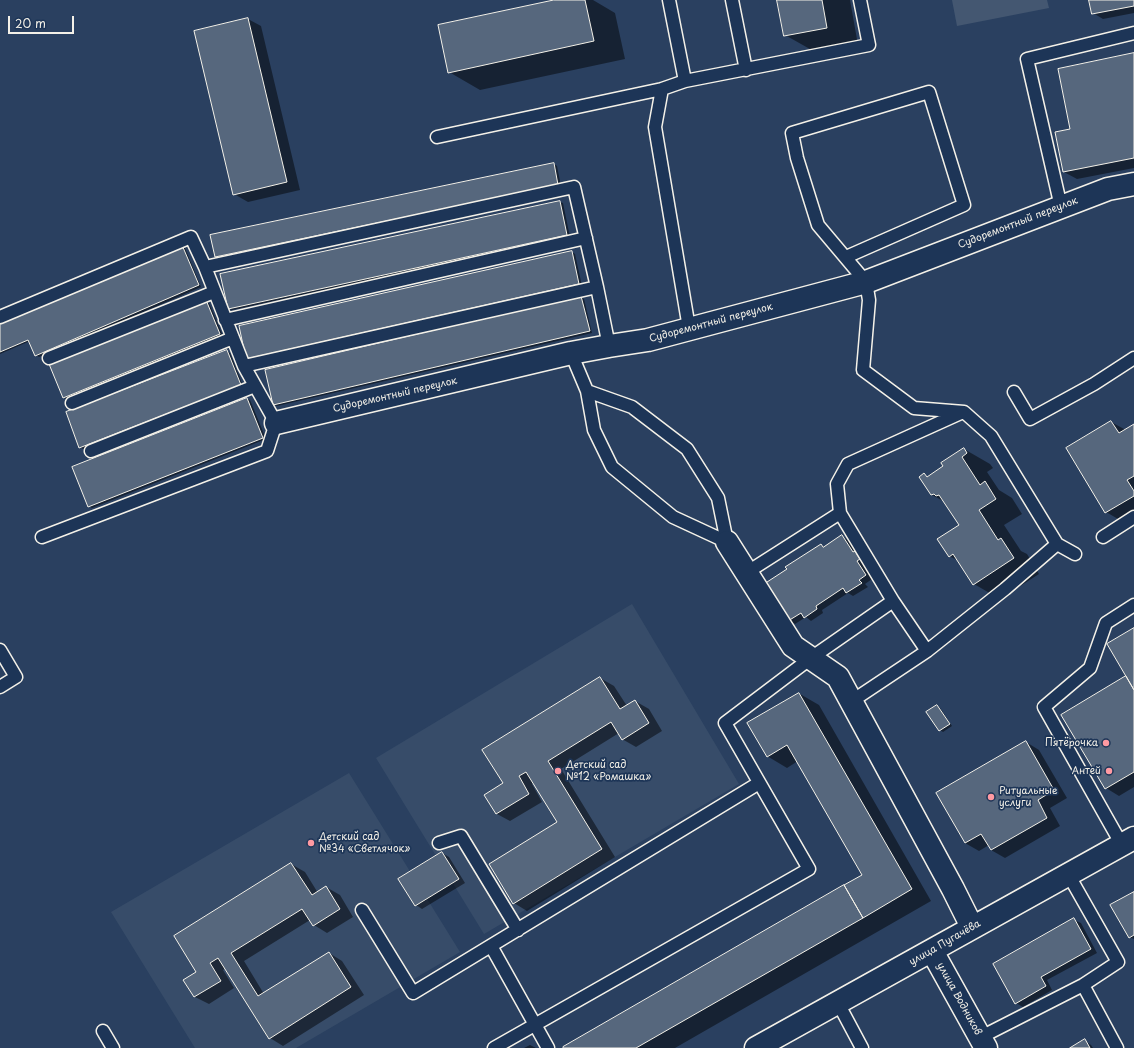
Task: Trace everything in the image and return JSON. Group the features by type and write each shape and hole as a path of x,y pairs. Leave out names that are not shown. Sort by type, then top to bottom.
{"street":[{"name":"Судоремонтный переулок","path":"276,423 570,354 648,340 866,282 1108,189 1134,184"},
{"path":"727,542 793,646 838,677 953,889 972,927"},
{"name":"улица Пугачёва","path":"756,1048 1128,841"},
{"name":"улица Водников","path":"932,951 984,1043"}],"lane":[{"path":"669,0 685,81"},
{"path":"732,0 746,70"},
{"path":"437,137 662,89 685,81 869,46 860,0"},
{"path":"1061,207 1026,59 1134,33"},
{"path":"662,89 655,127 689,328"},
{"path":"846,257 964,205 929,92 792,133 797,158 818,225 866,282 869,300 863,370 914,408 964,412 991,436 1056,544 1074,554"},
{"path":"204,267 574,187 609,346"},
{"path":"0,317 191,237 244,366 276,423 267,450 42,537"},
{"path":"225,320 586,238"},
{"path":"244,366 597,287"},
{"path":"49,358 214,292"},
{"path":"72,403 233,338"},
{"path":"570,354 587,391 594,430 612,467 673,518 727,542"},
{"path":"1014,392 1030,419 1094,384 1134,358"},
{"path":"91,450 256,386"},
{"path":"587,391 632,407 687,449 718,498 727,542"},
{"path":"927,651 893,601 840,513 837,484 848,464 964,412"},
{"path":"746,573 840,513"},
{"path":"1103,537 1134,517"},
{"path":"852,701 927,651 1005,589 1056,544"},
{"path":"494,1048 808,869 725,723 811,658 893,601"},
{"path":"1128,841 1044,707 1090,668 1106,623 1134,605"},
{"path":"0,650 16,677 0,687"},
{"path":"362,910 413,993 759,783"},
{"path":"439,843 461,836 518,930"},
{"path":"984,1043 1083,985 1118,962 1068,874"},
{"path":"491,946 548,1048"},
{"path":"1083,985 1117,1048"},
{"path":"838,1003 862,1048"},
{"path":"103,1031 113,1048"}],"shaded area":[{"path":"952,0 1047,0 1049,8 957,26"},
{"name":"Детский сад №12 «Ромашка»","path":"632,604 739,784 484,934 376,758"},
{"name":"Детский сад №34 «Светлячок»","path":"349,773 460,952 296,1048 195,1048 111,912"}],"building":[{"path":"554,0 585,0 594,41 448,73 438,25"},
{"path":"777,0 822,0 827,28 784,36"},
{"path":"1089,0 1134,0 1134,6 1092,14"},
{"path":"248,18 287,182 233,195 194,31"},
{"path":"1134,53 1134,158 1063,172 1055,132 1070,129 1058,69"},
{"path":"554,163 558,185 215,257 210,235"},
{"path":"560,201 567,235 228,309 220,274"},
{"path":"182,245 199,285 35,356 28,340 0,352 0,324"},
{"path":"572,251 579,284 246,359 239,326"},
{"path":"581,296 590,331 273,405 265,370"},
{"path":"206,300 220,334 63,398 49,364"},
{"path":"227,350 241,385 79,448 66,412"},
{"path":"247,398 263,438 88,507 72,467"},
{"path":"1111,421 1119,433 1134,424 1134,476 1127,480 1134,491 1134,496 1105,513 1066,448"},
{"path":"964,448 967,453 962,457 980,485 985,481 996,499 979,510 998,540 1001,538 1014,558 973,585 953,554 949,557 937,539 959,525 939,495 931,495 919,477 924,473 927,477 943,466 941,463"},
{"path":"842,535 853,552 855,551 860,559 857,561 866,575 859,580 862,583 846,593 843,588 816,606 817,609 804,618 801,613 788,621 764,584 787,569 785,567 821,544 823,547"},
{"path":"1134,628 1134,690 1107,644"},
{"name":"Пятёрочка","path":"1126,676 1134,690 1134,772 1105,789 1061,715"},
{"path":"600,677 620,709 635,700 649,723 622,740 611,722 548,761 602,849 513,904 489,864 557,822 526,772 519,776 529,794 496,814 484,795 503,783 482,750"},
{"path":"799,693 912,889 863,918 844,885 862,875 787,745 767,757 747,723"},
{"path":"937,705 950,724 939,731 926,712"},
{"name":"Ритуальные услуги","path":"1026,741 1054,790 1038,800 1047,818 991,850 981,834 965,843 936,793"},
{"path":"442,852 459,879 415,906 398,879"},
{"path":"291,863 312,895 326,886 340,909 313,926 302,909 231,953 258,996 329,952 351,987 269,1039 218,958 210,963 221,981 194,997 183,980 196,972 174,936"},
{"path":"844,885 863,918 636,1048 563,1048 563,1047"},
{"path":"1134,892 1134,935 1129,938 1110,905"},
{"path":"1074,918 1091,949 1041,977 1046,986 1015,1004 993,964"},
{"path":"1085,1039 1090,1048 1070,1048"}],"place":[{"name":"Пятёрочка","path":"1106,743"},
{"name":"Детский сад №12 «Ромашка»","path":"558,771"},
{"name":"Антей","path":"1109,771"},
{"name":"Ритуальные услуги","path":"991,797"},
{"name":"Детский сад №34 «Светлячок»","path":"311,843"}]}
